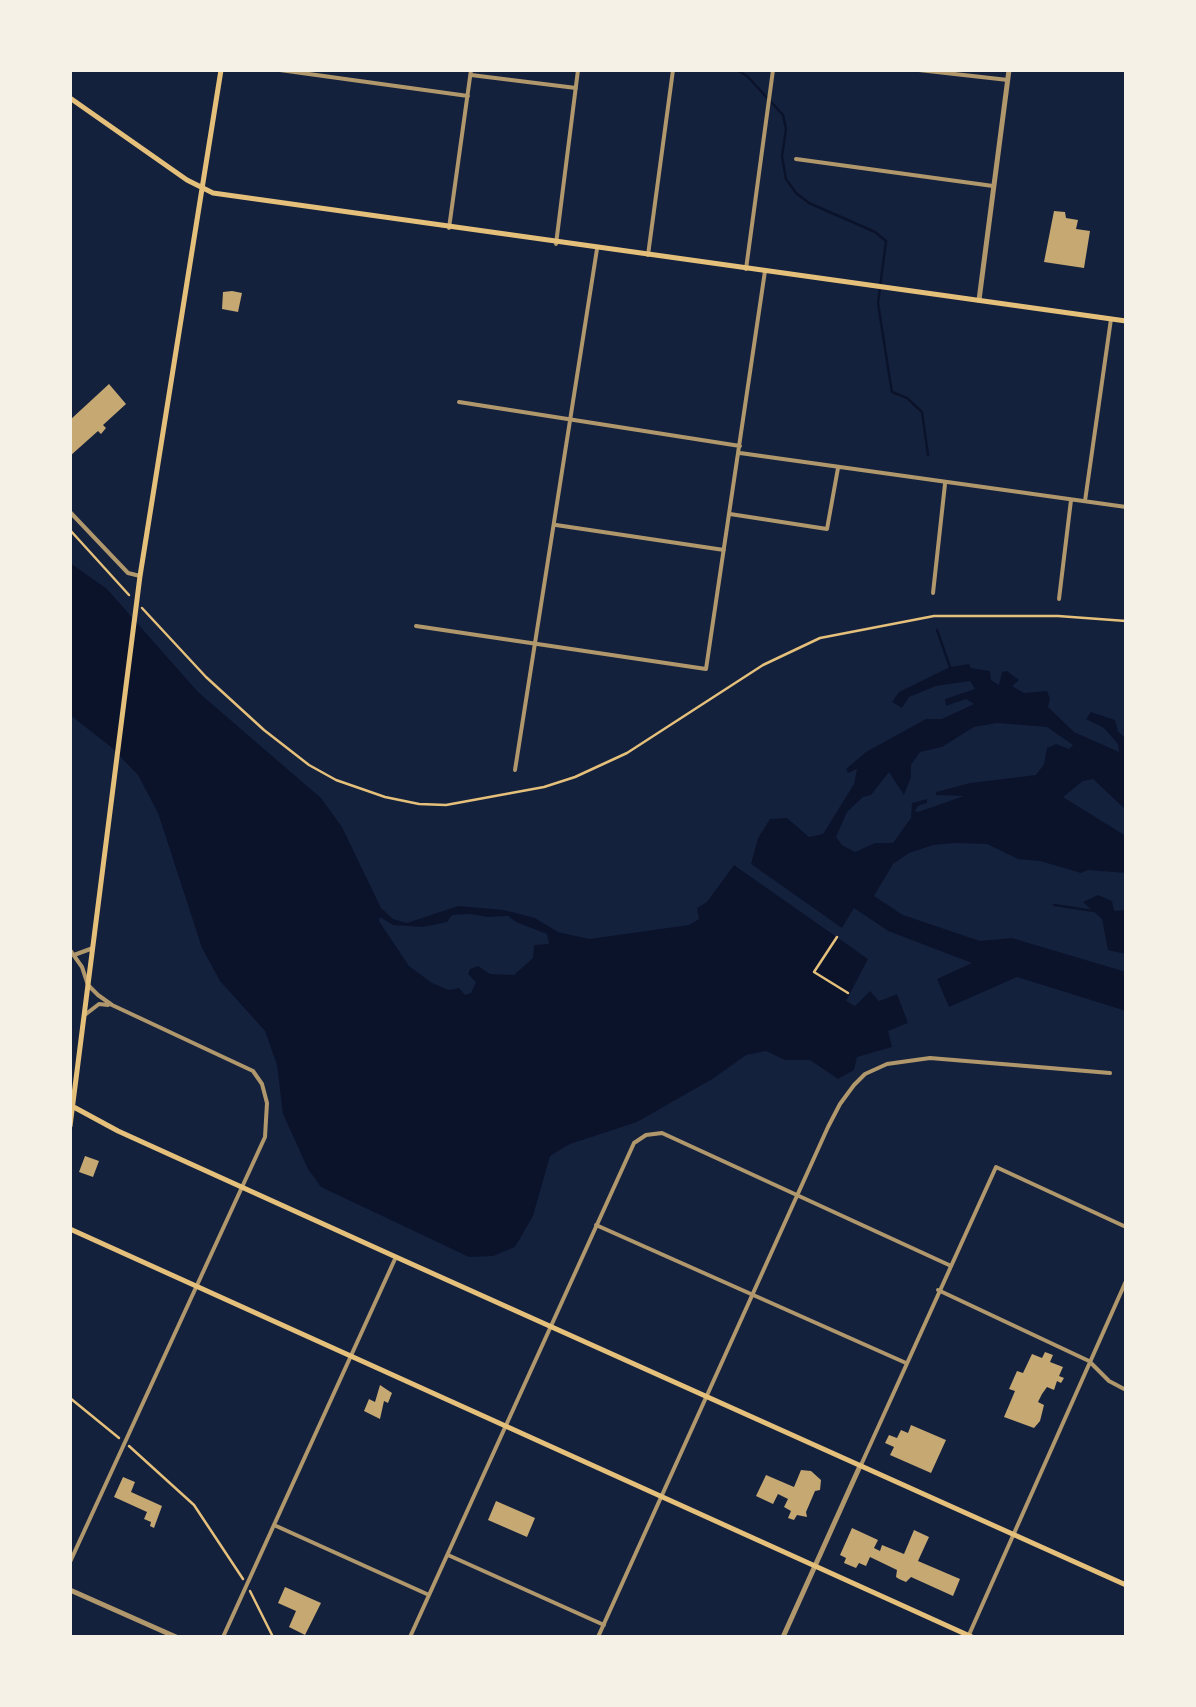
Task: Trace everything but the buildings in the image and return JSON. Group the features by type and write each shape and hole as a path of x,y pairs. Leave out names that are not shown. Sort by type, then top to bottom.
{"main road":[{"path":"70,1126 140,576 221,70"},
{"path":"70,98 200,188 213,193 1126,321"},
{"path":"70,1072 77,1066"},
{"path":"71,1106 396,1257 1126,1584"},
{"path":"70,1229 970,1636"}],"street":[{"path":"280,70 468,96"},
{"path":"556,244 578,70"},
{"path":"648,256 673,70"},
{"path":"746,269 773,70"},
{"path":"919,70 1008,80"},
{"path":"979,301 1010,70"},
{"path":"449,228 471,72 576,88"},
{"path":"796,160 993,186"},
{"path":"515,770 597,249"},
{"path":"416,626 706,669 765,271"},
{"path":"1084,500 1110,318"},
{"path":"459,402 740,446"},
{"path":"739,453 1126,507"},
{"path":"729,514 827,529 838,468"},
{"path":"934,593 944,484"},
{"path":"1059,599 1071,500"},
{"path":"70,512 128,573 140,576"},
{"path":"556,526 724,550"},
{"path":"70,1562 265,1138 267,1104 262,1084 253,1071 112,1005 88,985 72,952 93,948"},
{"path":"84,1018 98,1004 112,1005"},
{"path":"598,1637 840,1104 865,1074 887,1064 930,1058 1110,1072"},
{"path":"410,1637 634,1143 646,1135 662,1134 949,1265"},
{"path":"783,1637 996,1167 1126,1227"},
{"path":"596,1225 906,1363"},
{"path":"224,1637 396,1257"},
{"path":"970,1636 1126,1282"},
{"path":"938,1290 1090,1361 1109,1382 1126,1390"},
{"path":"274,1525 429,1594"},
{"path":"448,1554 604,1624"},
{"path":"70,1590 176,1637"}],"path":[{"path":"70,530 136,605 264,730 309,765 336,780 385,798 419,804 446,805 575,778 627,753 763,665 820,638 934,616 1058,616 1126,621"},
{"path":"837,937 814,972 848,993"},
{"path":"70,1398 126,1442 194,1505 247,1586 273,1637"}],"water":[{"path":"70,563 107,589 198,692 321,798 342,827 381,908 393,919 407,923 458,906 504,910 535,918 558,932 589,939 689,925 699,919 697,908 707,902 734,865 868,959 846,1001 855,1006 870,991 879,1001 897,994 908,1023 888,1031 892,1047 857,1057 854,1070 838,1079 810,1060 785,1060 766,1051 746,1055 637,1122 570,1144 550,1156 533,1216 515,1247 493,1256 469,1257 321,1187 308,1169 283,1114 277,1065 265,1031 220,981 202,948 158,813 138,775 111,747 70,715","holes":["452,915 508,916 547,934 549,944 534,945 533,958 514,975 490,974 478,966 470,969 468,974 476,982 471,993 465,995 459,988 449,990 432,983 409,966 379,921 380,917 393,925 423,927 447,922"]},
{"path":"969,664 971,668 990,671 991,680 999,685 1002,672 1007,671 1019,680 1012,686 1024,693 1047,691 1048,707 1074,732 1119,752 1118,744 1104,728 1086,719 1091,712 1115,720 1126,739 1126,810 1093,779 1083,781 1063,797 1126,836 1126,873 1081,873 1018,859 987,844 933,845 909,853 893,864 874,896 903,915 980,941 1012,938 1126,972 1126,1011 1017,977 949,1007 937,979 972,963 888,931 854,908 842,928 751,864 758,838 770,819 787,818 809,837 823,834 854,784 857,769 848,773 846,769 866,752 926,719 942,719 974,704 966,699 946,706 945,699 975,689 970,681 936,686 909,697 902,708 892,702 899,692 950,667","holes":["997,723 1047,727 1073,745 1069,749 1056,744 1047,748 1044,764 1036,775 970,783 936,792 964,796 918,812 918,806 927,803 927,799 912,803 911,818 893,843 875,843 855,852 836,837 847,812 871,795 889,772 904,795 911,765 920,752 942,747 974,727"]},
{"path":"1098,895 1112,901 1114,911 1126,910 1126,954 1108,950 1102,919 1083,902"}],"waterway":[{"path":"737,70 783,115 786,129 782,156 786,179 796,193 886,241 878,303 892,392 907,398 922,412 928,455"},
{"path":"937,630 950,667"},
{"path":"1054,905 1094,911"}]}
